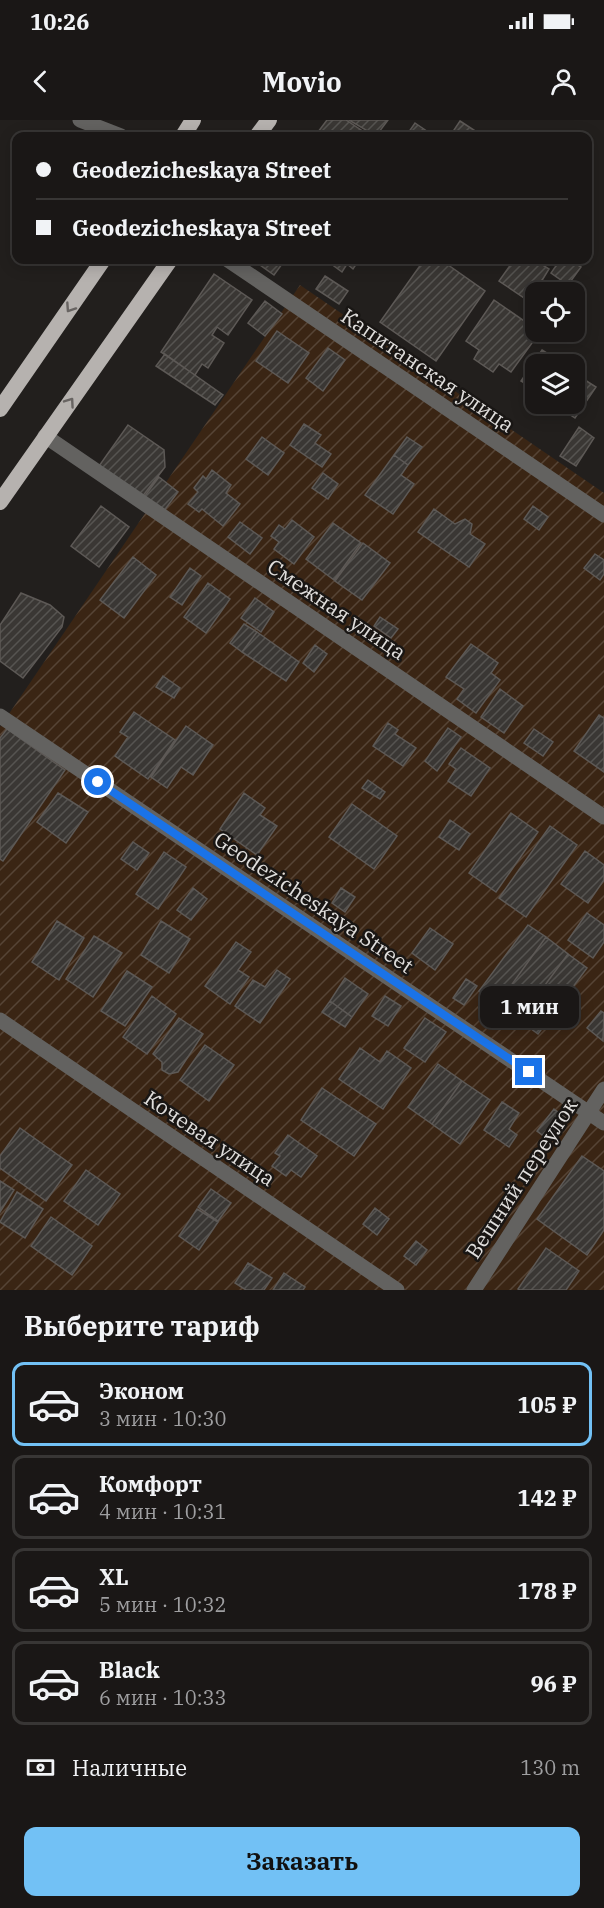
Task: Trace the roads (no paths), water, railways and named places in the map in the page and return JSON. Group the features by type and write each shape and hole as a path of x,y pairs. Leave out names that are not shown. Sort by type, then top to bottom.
{"highway":[{"path":"0,409 100,264"},
{"path":"0,502 167,264"}],"street":[{"path":"80,120 111,132"},
{"name":"Капитанская улица","path":"234,264 604,515"},
{"name":"Смежная улица","path":"45,436 604,817"},
{"name":"Geodezicheskaya Street","path":"0,716 604,1123"},
{"name":"Кочевая улица","path":"0,1020 397,1290"},
{"name":"Вешний переулок","path":"474,1290 604,1089"}]}
